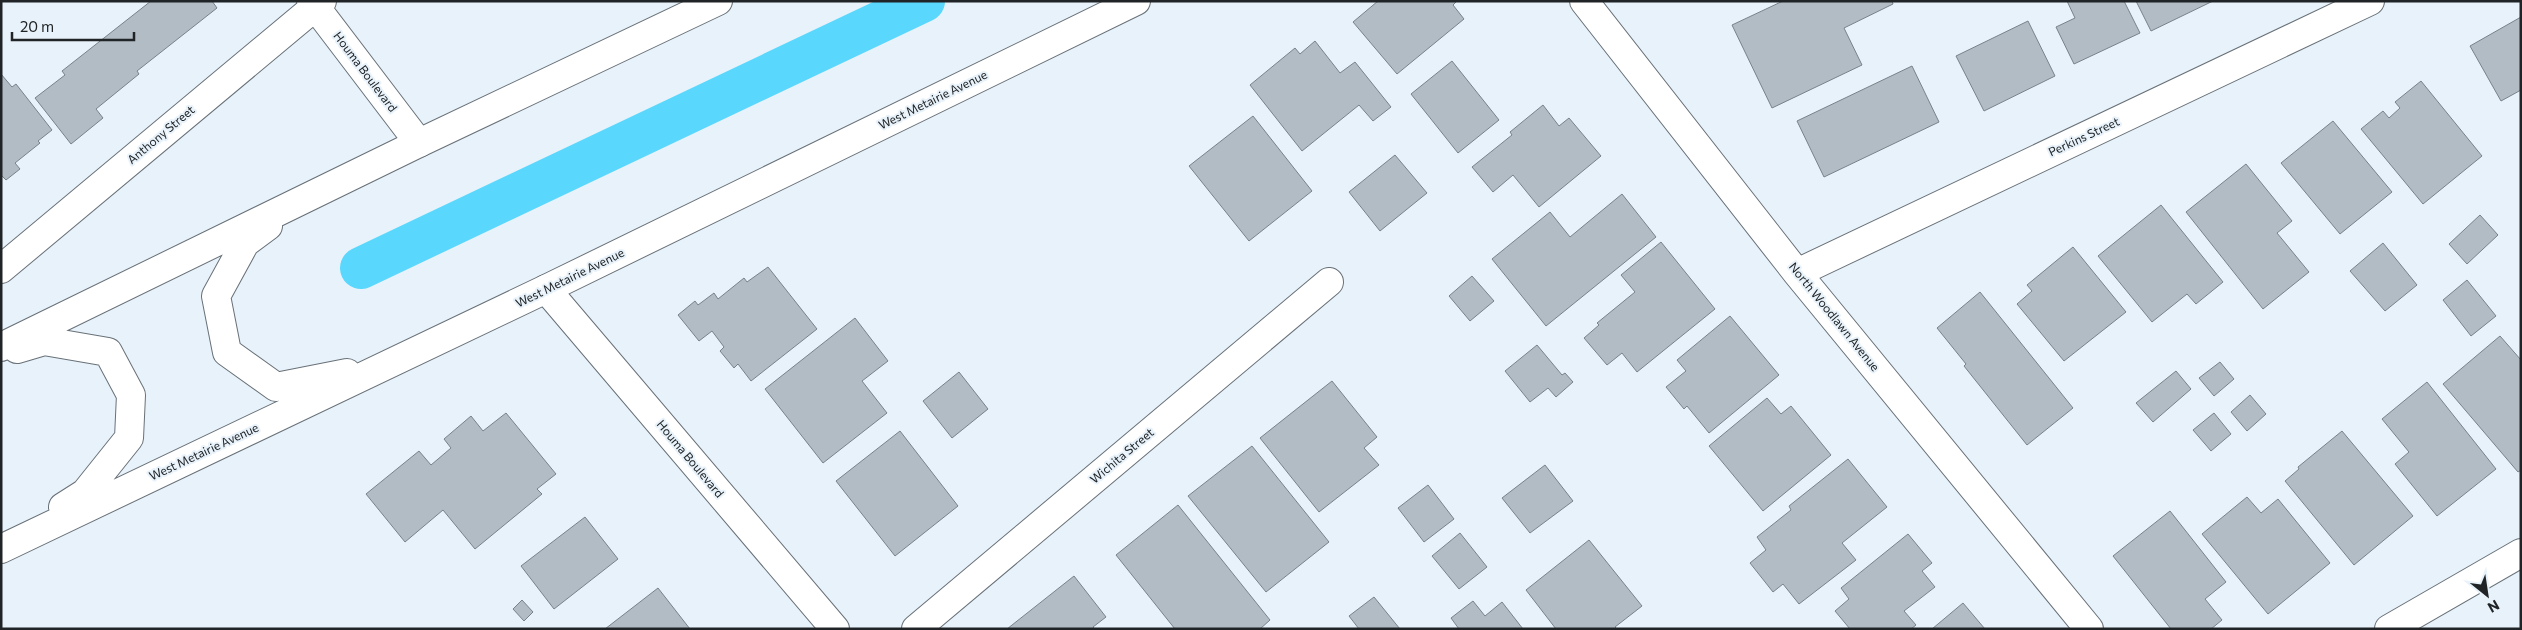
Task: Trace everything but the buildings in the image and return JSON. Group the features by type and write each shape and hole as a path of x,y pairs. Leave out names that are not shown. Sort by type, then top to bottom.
{"street":[{"path":"1,347 419,143 718,1"},
{"name":"West Metairie Avenue","path":"1,549 546,289 1136,1"},
{"name":"North Woodlawn Avenue","path":"1584,1 1797,273 2089,629"},
{"name":"Perkins Street","path":"1797,273 2370,1"},
{"name":"Houma Boulevard","path":"316,3 419,143"},
{"name":"Anthony Street","path":"1,269 316,3"},
{"path":"306,198 245,243 216,296 228,352 276,387 355,371 404,357"},
{"name":"Wichita Street","path":"916,629 1328,282"},
{"name":"Houma Boulevard","path":"546,289 834,629"},
{"path":"1,353 44,341 108,352 131,395 129,438 84,493 1,549"},
{"path":"2389,629 2521,553"}],"waterway":[{"path":"361,268 924,1"}]}
